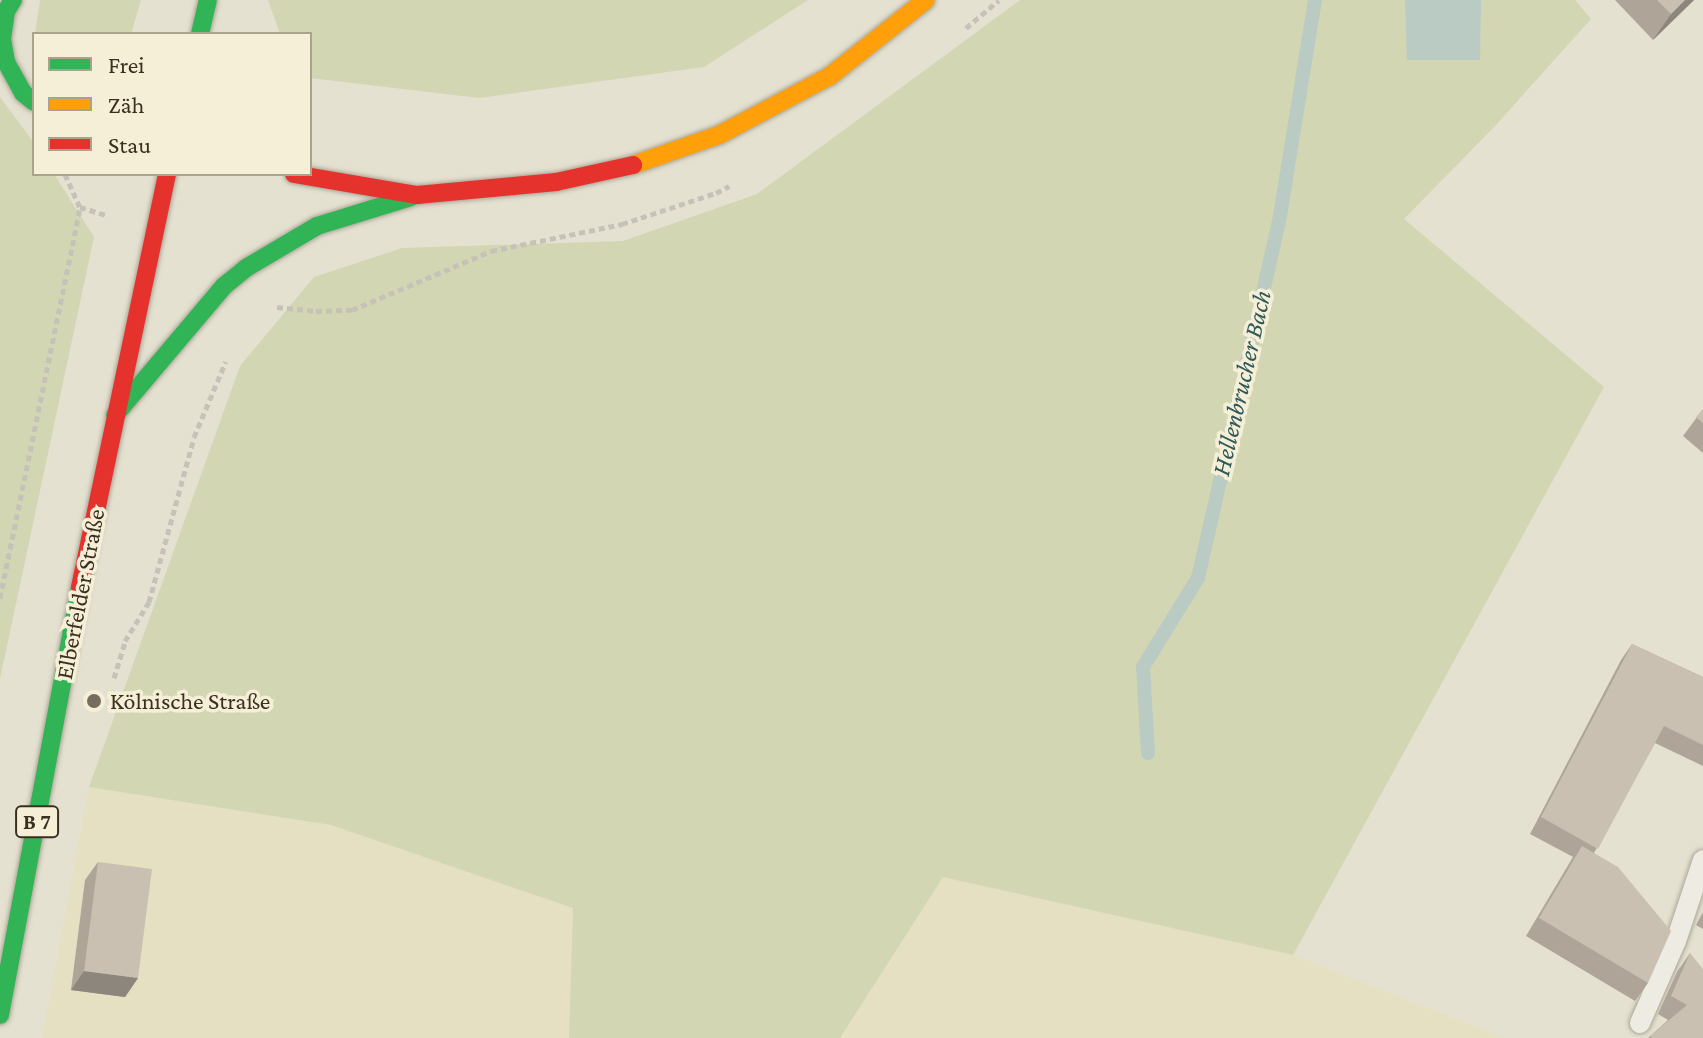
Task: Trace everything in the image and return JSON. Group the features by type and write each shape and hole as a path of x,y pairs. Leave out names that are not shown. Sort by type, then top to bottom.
{"street":[{"path":"13,0 6,11 2,39 6,62 23,93 32,100"},
{"path":"200,32 208,0"},
{"path":"115,415 224,286 246,268 317,226 417,195 556,182 613,170 719,135 830,76 926,0"},
{"name":"Elberfelder Straße","path":"0,1015 71,628 167,176"},
{"path":"306,176 417,195"}],"lane":[{"path":"1640,1023 1676,941 1703,860"}],"path":[{"path":"0,598 80,207 66,176"},
{"path":"149,602 194,437 228,357"}],"shaded area":[{"path":"1405,0 1481,0 1480,60 1407,60"},
{"path":"89,787 331,825 573,908 569,1038 42,1038"},
{"path":"943,877 1293,955 1505,1038 840,1038"}],"green space":[{"path":"40,0 141,0 132,32 35,32"},
{"path":"268,0 808,0 704,67 479,98 312,78 312,32 279,32"},
{"path":"1020,0 1575,0 1591,19 1496,125 1404,219 1604,387 1293,955 943,877 840,1038 569,1038 573,908 331,825 89,787 240,366 314,277 402,248 623,241 757,194"},
{"path":"0,97 32,140 32,176 55,176 94,237 0,679"}],"building":[{"path":"1657,0 1685,0 1671,14"},
{"path":"1703,409 1703,423 1696,417"},
{"path":"1632,644 1703,677 1703,745 1664,726 1598,849 1541,817"},
{"path":"1582,846 1618,867 1671,931 1648,983 1539,918"},
{"path":"98,862 152,869 138,978 84,971"},
{"path":"1690,953 1703,969 1703,1038 1652,1038 1650,1036 1687,1005 1671,996"}],"waterway":[{"name":"Hellenbrucher Bach","path":"1148,753 1143,667 1198,578 1279,222 1315,0"}],"traffic: fast":[{"path":"13,0 6,11 2,39 6,62 23,93 32,100"},
{"path":"200,32 208,0"},
{"path":"115,415 224,286 246,268 317,226 411,197"},
{"path":"0,1015 80,587"}],"traffic: slow":[{"path":"633,165 719,135 830,76 926,0"}],"traffic: jam":[{"path":"306,176 417,195 556,182 633,165"},
{"path":"80,587 167,176"}],"place":[{"name":"Kölnische Straße","path":"94,701"}]}
